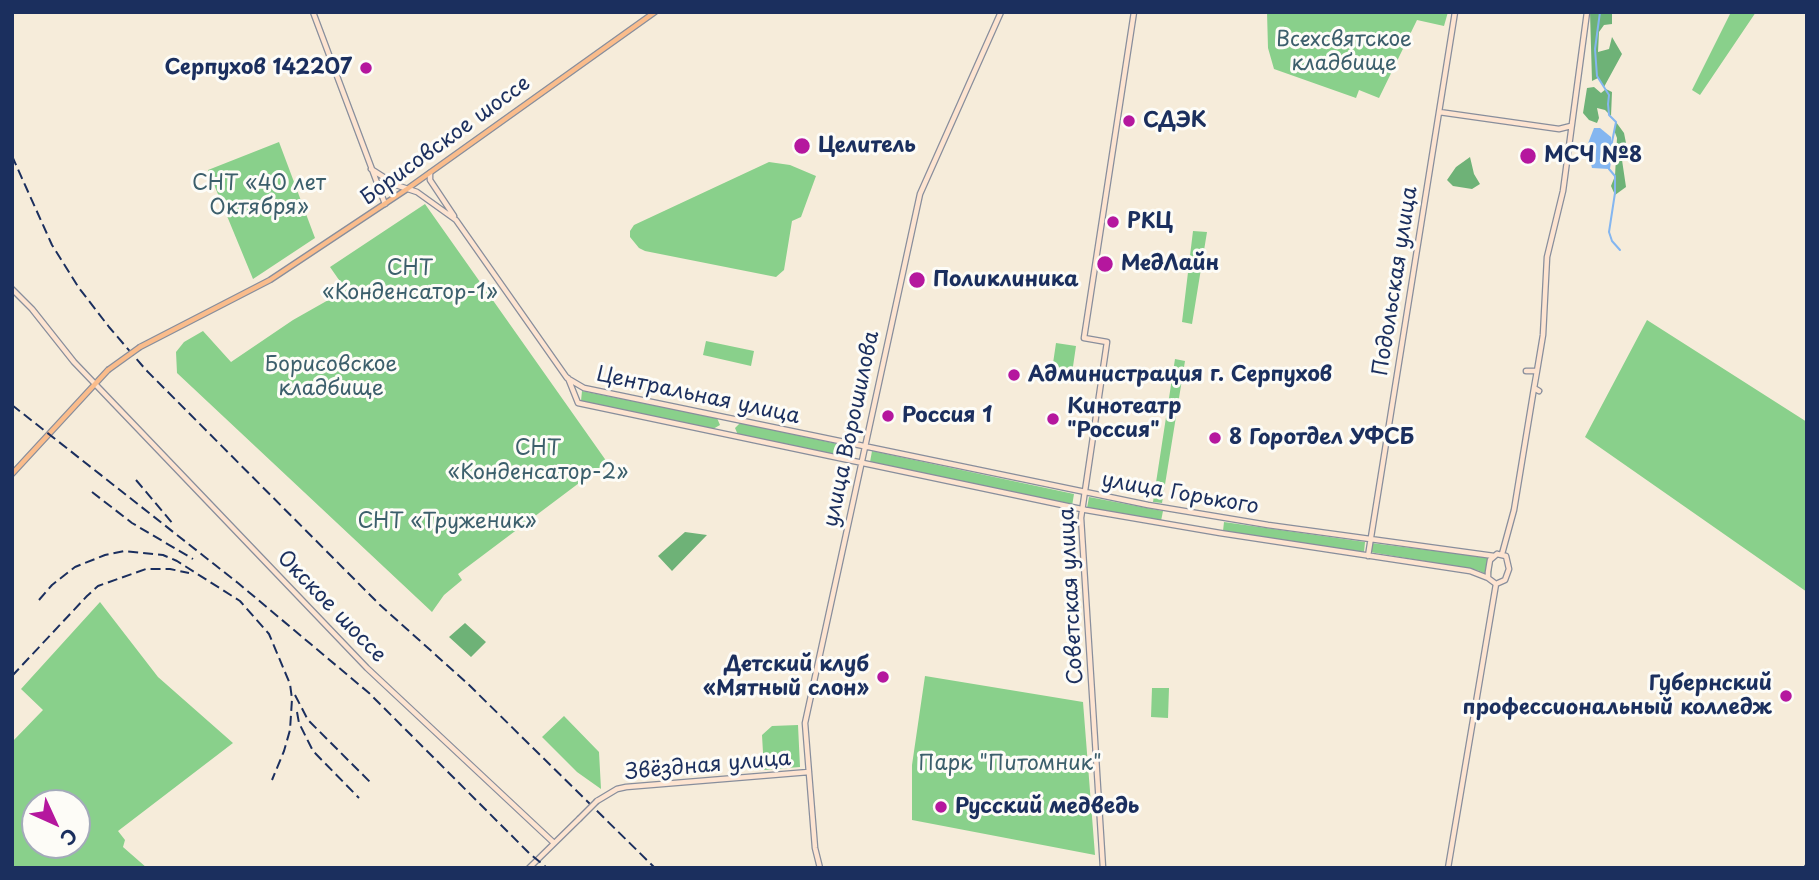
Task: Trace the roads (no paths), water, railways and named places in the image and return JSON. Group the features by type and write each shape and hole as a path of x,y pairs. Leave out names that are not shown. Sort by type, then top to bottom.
{"main road":[{"name":"Борисовское шоссе","path":"94,383 140,347 249,293 385,204 655,12"},
{"path":"12,474 94,383"}],"street":[{"path":"313,12 385,204"},
{"name":"улица Ворошилова","path":"820,868 815,848 805,723 863,447 920,194 1001,12"},
{"name":"Советская улица","path":"1103,868 1082,509 1107,342 1084,338 1134,12"},
{"name":"Подольская улица","path":"1368,555 1455,12"},
{"path":"1503,554 1537,389 1547,257 1563,191 1587,12"},
{"path":"1439,112 1559,129 1571,126"},
{"name":"Центральная улица","path":"371,169 417,192 456,220 567,378 584,388 863,447"},
{"path":"430,173 430,180 456,220"},
{"name":"Окское шоссе","path":"12,289 94,383 367,668 554,843"},
{"path":"1526,371 1537,371"},
{"path":"567,378 574,397"},
{"path":"574,397 584,388"},
{"name":"Центральная улица","path":"574,397 578,402 860,462"},
{"path":"715,432 722,425 720,418"},
{"path":"734,436 733,427 737,421"},
{"name":"улица Горького","path":"863,447 1222,518 1494,556"},
{"name":"улица Горького","path":"860,462 1082,509 1470,570 1488,578"},
{"path":"1496,584 1488,578 1488,565 1494,556 1503,554"},
{"path":"1496,584 1505,580 1509,573 1509,562 1503,554"},
{"path":"1448,868 1496,584"},
{"name":"Звёздная улица","path":"554,843 606,794 626,787 808,772"},
{"path":"529,868 554,843"}],"water":[{"path":"1594,128 1600,128 1611,137 1609,169 1592,168 1587,146"}],"waterway":[{"path":"1600,12 1595,49 1597,76 1609,95 1609,115 1616,122 1611,147"},
{"path":"1611,153 1609,169 1615,176 1615,193 1609,232 1612,241 1620,250"}],"railway":[{"path":"12,156 52,245 79,288 146,370 380,605 467,683 655,868"},
{"path":"12,405 238,583 369,693 547,868"},
{"path":"136,480 174,525"},
{"path":"92,492 132,523 193,559"},
{"path":"39,600 52,585 75,567 124,551 163,555 177,561 240,601 269,634 290,684 290,730 272,780"},
{"path":"12,676 98,586 146,569 170,569 189,573"},
{"path":"295,695 308,720 371,783"},
{"path":"297,712 299,723 313,751 359,798"},
{"path":"1804,868 1807,863"}],"place":[{"name":"Серпухов 142207","path":"366,68"},
{"name":"СДЭК","path":"1129,121"},
{"name":"Целитель","path":"802,146"},
{"name":"МСЧ №8","path":"1528,156"},
{"name":"РКЦ","path":"1113,222"},
{"name":"МедЛайн","path":"1105,264"},
{"name":"Поликлиника","path":"917,280"},
{"name":"Администрация г. Серпухов","path":"1014,375"},
{"name":"Россия 1","path":"888,416"},
{"name":"Кинотеатр \"Россия\"","path":"1053,419"},
{"name":"8 Горотдел УФСБ","path":"1215,438"},
{"name":"Детский клуб «Мятный слон»","path":"883,677"},
{"name":"Губернский профессиональный колледж","path":"1786,696"},
{"name":"Русский медведь","path":"941,807"}],"park label":[{"name":"Всехсвятское кладбище","path":"1344,52"},
{"name":"СНТ «40 лет Октября»","path":"259,196"},
{"name":"СНТ «Конденсатор-1»","path":"410,281"},
{"name":"Борисовское кладбище","path":"331,377"},
{"name":"СНТ «Конденсатор-2»","path":"538,461"},
{"name":"СНТ «Труженик»","path":"447,522"},
{"name":"Парк \"Питомник\"","path":"1010,764"}]}
